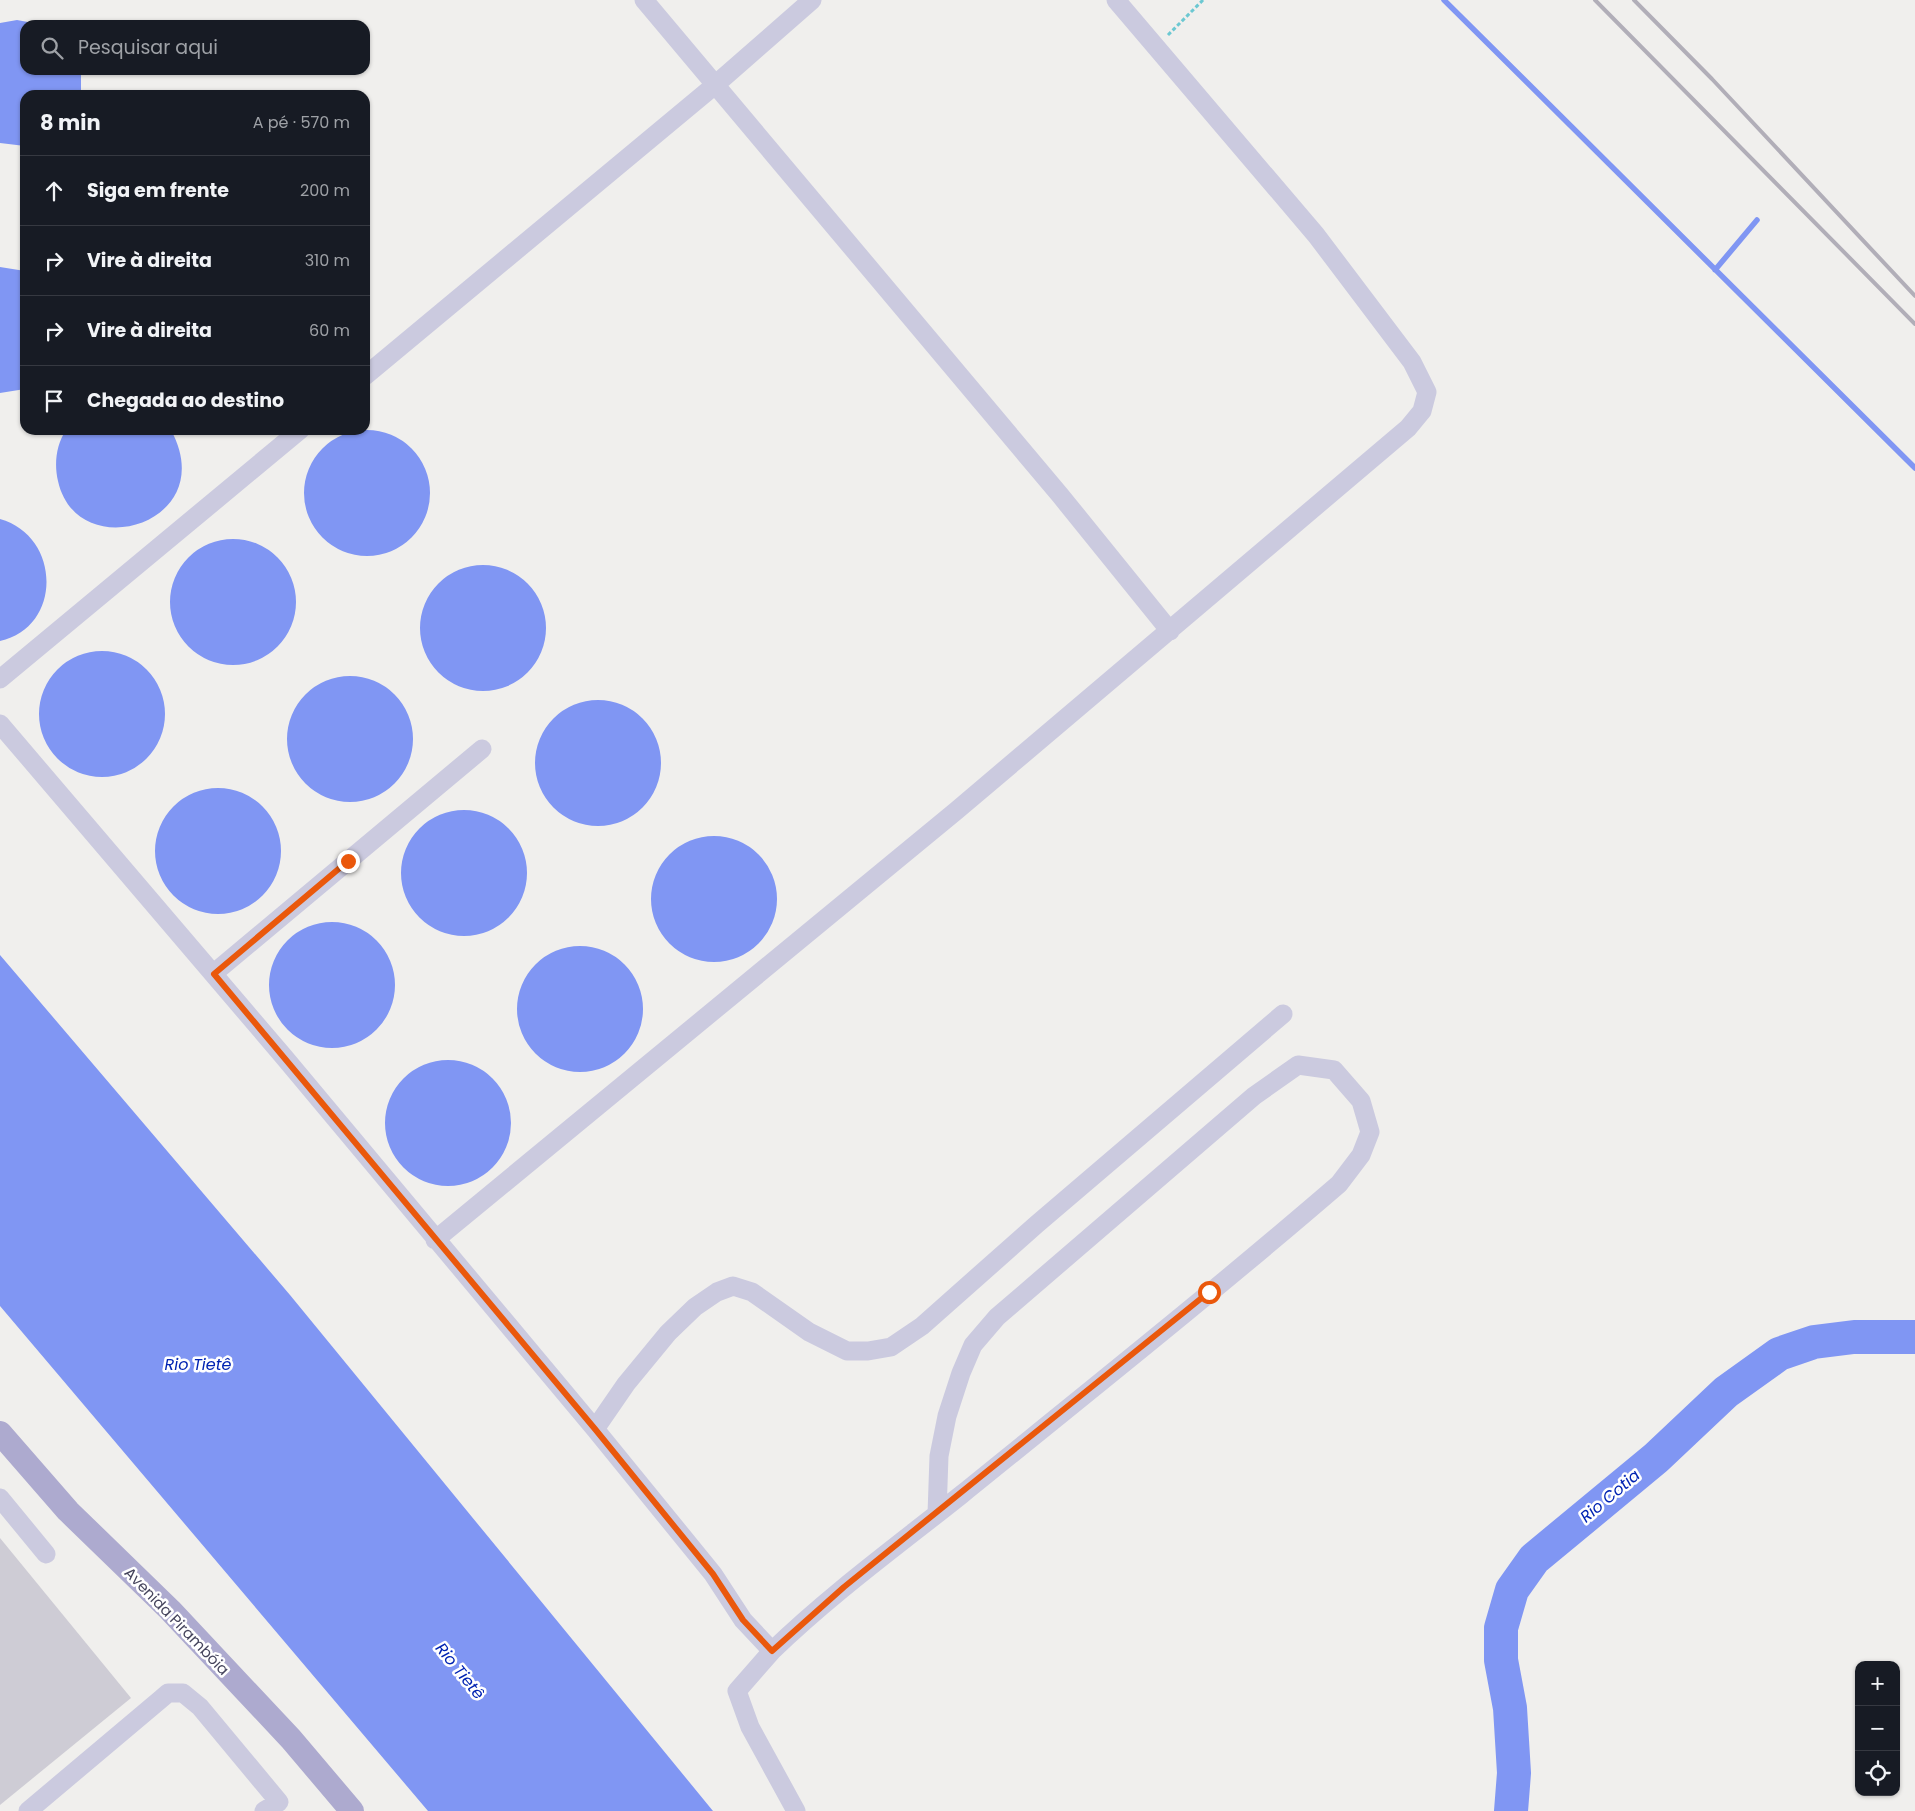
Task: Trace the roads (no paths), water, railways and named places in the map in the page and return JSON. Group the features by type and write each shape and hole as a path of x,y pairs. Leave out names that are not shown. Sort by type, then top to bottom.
{"main road":[{"name":"Avenida Pirambóia","path":"0,1433 68,1511 170,1610 291,1739 352,1811"}],"street":[{"path":"644,0 1060,495 1170,631"},
{"path":"370,372 715,85 812,0"},
{"path":"436,1240 1170,631 1408,428 1422,411 1427,392 1412,362 1316,234 1116,0"},
{"path":"0,679 294,435"},
{"path":"0,724 214,974 595,1429 713,1574 743,1620 772,1651"},
{"path":"214,974 482,749"},
{"path":"595,1429 626,1384 668,1333 695,1307 717,1292 733,1286 752,1292 809,1332 847,1350 868,1351 891,1347 922,1326 1037,1224 1283,1014"},
{"path":"796,1811 750,1727 737,1691 772,1651 844,1587 937,1514 1280,1235 1339,1184 1360,1155 1370,1132 1361,1101 1334,1070 1298,1065 1254,1096 997,1317 973,1345 950,1407 939,1456 937,1514"},
{"path":"0,1498 46,1554"},
{"path":"28,1811 168,1693 183,1693 200,1708 279,1802 264,1811"}],"water":[{"path":"20,21 20,75 81,75 81,90 20,90 20,145 0,143 0,23"},
{"path":"0,267 20,270 20,390 0,393"},
{"path":"370,430 391,435 412,448 425,469 429,481 429,505 419,528 412,538 402,545 379,555 355,555 332,545 322,538 315,528 305,505 305,481 309,469 322,448 343,435 370,435"},
{"path":"173,435 182,463 178,490 163,510 141,523 116,527 91,523 70,507 58,481 57,455 63,436"},
{"path":"0,519 20,529 35,543 43,561 46,581 44,601 35,618 21,632 0,641"},
{"path":"233,539 257,544 278,557 291,578 296,602 291,626 278,647 257,660 233,665 209,660 188,647 175,626 170,602 175,578 188,557 209,544"},
{"path":"483,565 507,570 528,583 541,604 546,628 541,652 528,673 507,686 483,691 459,686 438,673 425,652 420,628 425,604 438,583 459,570"},
{"path":"102,651 126,656 147,669 160,690 165,714 160,738 147,759 126,772 102,777 78,772 57,759 44,738 39,714 44,690 57,669 78,656"},
{"path":"350,676 374,681 395,694 408,715 413,739 408,763 395,784 374,797 350,802 326,797 305,784 292,763 287,739 292,715 305,694 326,681"},
{"path":"598,700 622,705 643,718 656,739 661,763 656,787 643,808 622,821 598,826 574,821 553,808 540,787 535,763 540,739 553,718 574,705"},
{"path":"218,788 242,793 263,806 276,827 281,851 276,875 263,896 242,909 218,914 194,909 173,896 160,875 155,851 160,827 173,806 194,793"},
{"path":"464,810 488,815 509,828 522,849 527,873 522,897 509,918 488,931 464,936 440,931 419,918 406,897 401,873 406,849 419,828 440,815"},
{"path":"714,836 738,841 759,854 772,875 777,899 772,923 759,944 738,957 714,962 690,957 669,944 656,923 651,899 656,875 669,854 690,841"},
{"path":"332,922 356,927 377,940 390,961 395,985 390,1009 377,1030 356,1043 332,1048 308,1043 287,1030 274,1009 269,985 274,961 287,940 308,927"},
{"path":"580,946 604,951 625,964 638,985 643,1009 638,1033 625,1054 604,1067 580,1072 556,1067 535,1054 522,1033 517,1009 522,985 535,964 556,951"},
{"name":"Rio Tietê","path":"0,955 290,1295 713,1811 428,1811 0,1306"},
{"path":"448,1060 472,1065 492,1079 506,1099 511,1123 506,1147 492,1167 472,1181 448,1186 424,1181 404,1167 390,1147 385,1123 390,1099 404,1079 424,1065"}],"waterway":[{"path":"1444,0 1915,468"},
{"path":"1715,270 1757,220"},
{"name":"Rio Cotia","path":"1511,1811 1514,1773 1510,1708 1501,1660 1501,1628 1512,1590 1534,1559 1656,1458 1726,1392 1779,1354 1814,1342 1854,1337 1915,1337"}],"railway":[{"path":"1595,0 1915,324"},
{"path":"1634,0 1712,79 1915,296"}]}
